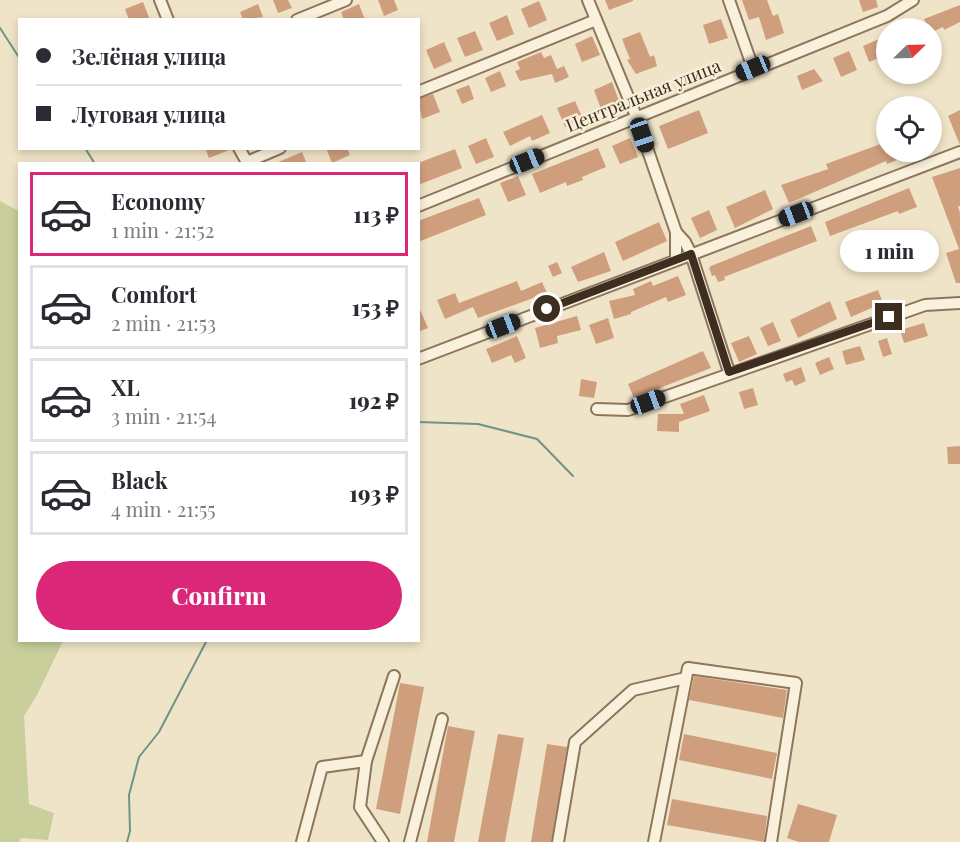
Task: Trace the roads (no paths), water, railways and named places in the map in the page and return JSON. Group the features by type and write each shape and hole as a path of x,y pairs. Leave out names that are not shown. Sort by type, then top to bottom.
{"street":[{"path":"160,0 167,18"},
{"path":"302,18 346,0"},
{"path":"588,0 636,116 676,232 676,260"},
{"path":"729,0 753,68"},
{"name":"Центральная улица","path":"420,205 753,68 887,16 913,0"},
{"path":"420,91 596,20"},
{"path":"249,162 276,150"},
{"path":"420,358 960,152"},
{"path":"676,232 685,242 691,254 729,372"},
{"path":"597,409 628,410 729,372 925,305 960,303"},
{"path":"654,842 688,668 796,683 771,842"},
{"path":"383,842 360,807 366,761 394,676"},
{"path":"558,842 575,742 633,690 686,678"},
{"path":"411,842 442,719"},
{"path":"302,842 322,767 366,761"}],"waterway":[{"path":"0,28 18,56"},
{"path":"86,150 94,162"},
{"path":"420,422 478,424 537,439 573,476"},
{"path":"127,842 130,831 129,795 139,757 159,732 206,642"}]}
